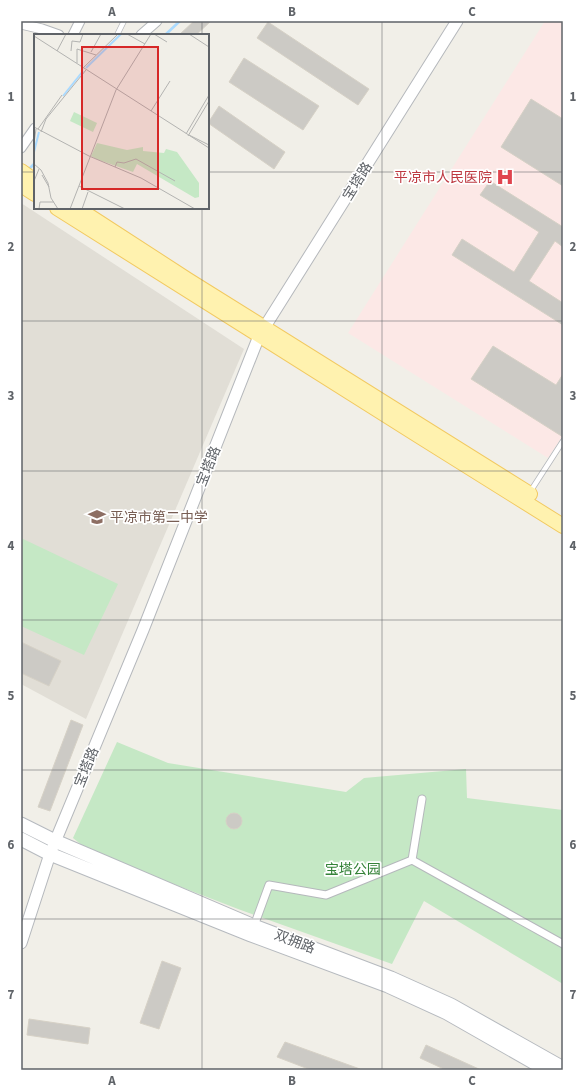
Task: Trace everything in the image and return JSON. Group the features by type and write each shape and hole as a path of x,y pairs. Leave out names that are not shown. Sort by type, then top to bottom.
{"main road":[{"path":"25,182 34,193"},
{"path":"59,209 262,332 421,432 563,526"},
{"path":"79,209 188,280 262,332"},
{"path":"421,432 563,514"},
{"name":"双拥路","path":"21,824 55,841 254,926 391,978 451,1005 563,1068"},
{"name":"双拥路","path":"21,839 50,854 251,935 388,986 447,1013 547,1070"}],"street":[{"path":"73,34 80,21"},
{"path":"142,34 157,21"},
{"name":"宝塔路","path":"21,943 55,841 143,630 262,332 457,21"},
{"path":"21,24 56,34"},
{"path":"21,148 34,129"},
{"path":"412,860 422,800"},
{"path":"254,926 269,885 326,895 412,860"},
{"path":"412,860 563,944"}],"lane":[{"path":"118,34 124,21"},
{"path":"530,494 563,441"}],"shaded area":[{"name":"平凉市人民医院","path":"545,21 563,21 563,435 548,458 348,333"},
{"name":"平凉市第二中学","path":"21,203 244,349 86,719 21,684"}],"green space":[{"path":"21,538 118,584 84,655 21,626"},
{"name":"宝塔公园","path":"117,742 168,763 346,792 364,778 466,769 467,798 563,810 563,984 424,901 392,964 238,909 111,860 84,847 73,838"}],"building":[{"path":"194,21 211,21 197,34 180,34"},
{"path":"268,22 369,89 358,105 257,38"},
{"path":"244,58 319,106 303,130 229,82"},
{"path":"531,99 563,119 563,186 501,147"},
{"path":"219,106 285,152 274,169 209,124"},
{"path":"490,181 563,227 563,247 555,241 529,281 563,303 563,325 452,255 462,239 514,272 539,232 480,195"},
{"path":"493,346 556,385 563,374 563,437 471,379"},
{"path":"21,642 61,661 49,686 21,673"},
{"path":"71,720 83,725 50,811 38,807"},
{"path":"234,813 241,818 242,821 237,828 234,829 227,824 226,821 231,814"},
{"path":"162,961 181,968 159,1029 140,1023"},
{"path":"29,1019 90,1028 88,1044 27,1035"},
{"path":"285,1042 360,1070 311,1070 277,1057"},
{"path":"426,1045 481,1070 446,1070 420,1058"}],"waterway":[{"path":"166,34 180,21"},
{"path":"30,168 34,164"}],"place":[{"name":"平凉市人民医院","path":"505,177"},
{"name":"平凉市第二中学","path":"97,517"}]}
